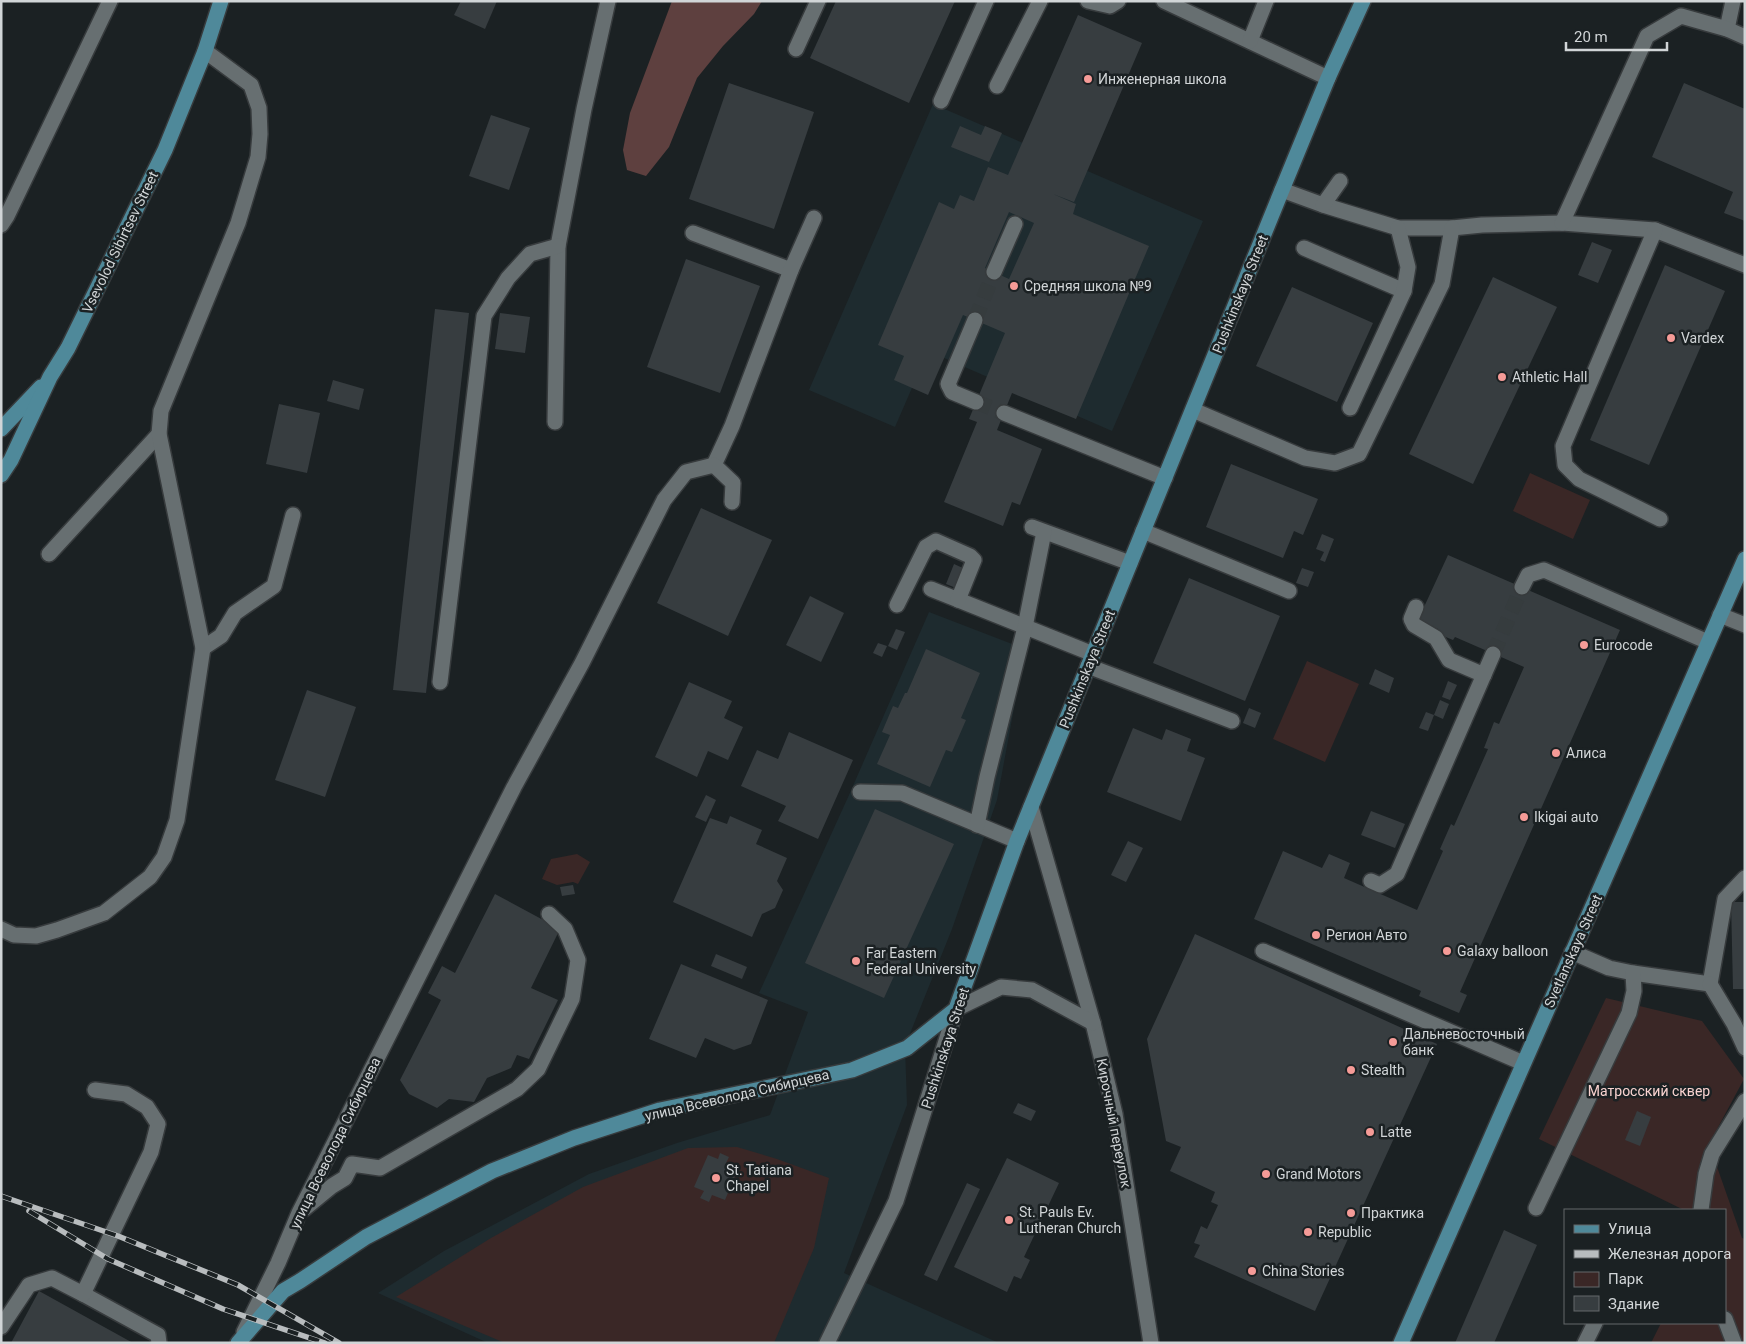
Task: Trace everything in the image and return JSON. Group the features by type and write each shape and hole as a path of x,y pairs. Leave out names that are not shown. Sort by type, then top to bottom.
{"main road":[{"name":"Vsevolod Sibirtsev Street","path":"1,475 11,460 50,377 68,348 165,150 205,51 221,1"},
{"name":"Pushkinskaya Street","path":"956,1009 1017,841 1328,78 1363,1"},
{"path":"1,429 50,377"},
{"name":"Svetlanskaya Street","path":"1401,1343 1745,559"},
{"name":"улица Всеволода Сибирцева","path":"239,1341 269,1306 300,1282 366,1237 492,1171 574,1138 660,1110 852,1070 907,1048 956,1009"}],"street":[{"path":"1,225 110,1"},
{"path":"555,422 558,246 584,109 608,1"},
{"path":"796,49 818,1"},
{"path":"941,101 986,1"},
{"path":"997,86 1040,1"},
{"path":"1088,1 1110,6 1118,1"},
{"path":"1164,1 1328,78"},
{"path":"1250,41 1266,1"},
{"path":"1727,29 1733,1"},
{"path":"1562,223 1647,36 1681,16 1727,29 1745,38"},
{"path":"1,929 14,934 36,936 104,912 150,877 164,857 177,820 203,648 160,434 161,411 238,223 258,157 260,134 259,108 251,85 205,51"},
{"path":"1323,205 1340,181"},
{"path":"1282,190 1398,228 1452,228 1482,225 1562,223 1655,230 1745,266"},
{"path":"732,502 733,483 714,465 732,426 791,270 814,218"},
{"path":"994,272 1015,224"},
{"path":"1350,408 1404,291 1408,267 1398,228"},
{"path":"1193,410 1305,458 1335,463 1359,454 1442,284 1452,228"},
{"path":"1655,230 1563,446 1565,465 1578,479 1660,518"},
{"path":"693,233 791,270"},
{"path":"440,682 484,316 508,278 530,254 558,246"},
{"path":"1304,248 1404,291"},
{"path":"975,320 948,384 952,392 976,402"},
{"path":"1004,413 1165,478"},
{"path":"49,554 160,434"},
{"name":"улица Всеволода Сибирцева","path":"239,1341 278,1263 299,1213 514,787 582,663 664,500 686,472 714,465"},
{"path":"203,648 221,636 235,613 274,586 293,515"},
{"path":"977,825 987,777 1025,627 1038,530 1130,563"},
{"path":"1143,531 1289,591"},
{"path":"897,605 926,548 936,541 970,556 974,560 958,600"},
{"path":"1522,587 1528,575 1544,570 1708,642"},
{"path":"931,589 1025,627 1091,660 1232,721"},
{"path":"1416,607 1411,619 1414,624 1436,638 1449,660 1484,675"},
{"path":"1720,615 1745,625"},
{"path":"1371,881 1380,885 1397,874 1493,654"},
{"path":"860,792 902,793 1017,841"},
{"name":"Кирочный переулок","path":"1031,808 1093,1023 1115,1114 1151,1343"},
{"path":"1745,878 1725,899 1710,984 1734,1024 1745,1048"},
{"path":"299,1213 332,1186 345,1178 352,1164 380,1168 517,1089 538,1069 572,999 578,960 565,929 550,914"},
{"path":"1262,951 1524,1063"},
{"path":"1572,952 1608,968 1710,984"},
{"path":"1536,1208 1630,1013 1634,992 1633,973"},
{"path":"956,1009 1001,986 1032,990 1093,1023"},
{"name":"Pushkinskaya Street","path":"827,1343 896,1201 956,1009"},
{"path":"83,1294 151,1152 158,1124 147,1107 126,1094 95,1090"},
{"path":"1701,1209 1706,1174 1712,1154 1745,1101"},
{"path":"1,1327 29,1284 52,1278 158,1335 159,1343"},
{"path":"1726,1322 1734,1343"},
{"path":"1586,1343 1595,1324"}],"shaded area":[{"path":"672,1 762,1 754,14 723,46 697,78 669,147 646,176 627,170 623,150 630,113"},
{"name":"Средняя школа №9","path":"933,104 1203,221 1112,431 928,351 895,427 809,390"},
{"name":"Far Eastern Federal University","path":"929,612 1025,649 997,800 952,929 905,1046 907,1105 844,1273 999,1343 488,1343 378,1293 444,1251 589,1174 677,1143 770,1115 808,1012 759,993 849,795"}],"green space":[{"path":"1530,473 1590,500 1573,539 1513,511"},
{"path":"1307,661 1359,684 1325,762 1273,739"},
{"path":"577,854 590,862 578,884 573,882 557,885 542,879 551,859"},
{"name":"Матросский сквер","path":"1606,998 1702,1021 1744,1079 1709,1144 1742,1238 1745,1239 1745,1343 1651,1343 1660,1324 1726,1324 1726,1209 1682,1209 1539,1139"},
{"path":"737,1147 829,1178 814,1248 774,1343 505,1343 396,1297 491,1238 583,1187 688,1148"}],"building":[{"path":"461,1 497,1 485,29 454,15"},
{"path":"836,1 955,1 909,103 810,58"},
{"path":"1078,15 1142,43 1074,202 1053,194 1076,204 1073,214 1149,246 1076,419 1012,393 997,430 1042,449 1020,505 1012,502 1003,526 944,502 977,422 969,419 1005,333 963,315 928,395 894,380 904,356 878,345 939,202 954,209 960,195 974,201 988,167 1008,175","holes":["1009,212 1034,223 1009,279 985,268"]},
{"path":"729,83 814,112 774,229 689,199"},
{"path":"1684,83 1745,109 1745,221 1724,213 1733,192 1652,157"},
{"path":"491,115 530,128 509,190 469,176"},
{"path":"960,126 981,135 985,126 1002,133 989,162 951,147"},
{"path":"1592,242 1612,250 1598,283 1578,275"},
{"path":"686,259 760,286 720,393 647,367"},
{"path":"1665,265 1725,291 1649,465 1590,440"},
{"path":"1493,277 1557,307 1473,484 1409,454"},
{"path":"1292,287 1373,323 1337,402 1256,366"},
{"path":"435,309 469,313 426,693 393,690"},
{"path":"500,313 530,317 525,353 495,349"},
{"path":"333,380 364,389 359,410 327,401"},
{"path":"279,404 320,413 307,473 266,464"},
{"path":"1231,464 1318,499 1303,535 1294,531 1283,558 1206,527"},
{"path":"701,508 772,540 728,636 657,603"},
{"path":"1322,534 1334,539 1325,562 1320,560 1324,552 1316,549"},
{"path":"1448,555 1620,630 1460,992 1467,995 1459,1013 1419,996 1421,991 1254,919 1283,851 1322,868 1329,854 1350,863 1344,878 1417,910 1443,851 1440,849 1451,824 1454,826 1488,749 1484,748 1494,722 1499,724 1524,667 1455,637 1453,640 1436,633 1438,629 1418,620"},
{"path":"954,564 965,569 956,588 946,584"},
{"path":"1302,568 1314,572 1308,587 1296,583"},
{"path":"1189,578 1280,616 1245,701 1153,663"},
{"path":"810,596 844,613 821,662 786,645"},
{"path":"896,629 905,632 897,650 888,646"},
{"path":"878,643 887,646 882,657 873,653"},
{"path":"926,649 980,673 961,718 966,720 952,752 946,750 930,787 877,764 890,735 882,732 893,706 898,708 905,693 907,693"},
{"path":"1375,669 1394,678 1389,693 1369,684"},
{"path":"1448,681 1457,685 1450,700 1442,697"},
{"path":"689,682 732,701 724,718 743,727 728,760 708,751 697,777 655,757"},
{"path":"307,690 356,707 325,797 275,780"},
{"path":"1440,700 1449,704 1443,719 1434,715"},
{"path":"1249,708 1261,713 1255,728 1243,723"},
{"path":"1426,712 1434,715 1428,731 1419,728"},
{"path":"1133,728 1162,740 1166,729 1191,739 1187,751 1205,758 1181,821 1107,792"},
{"path":"789,732 853,760 818,839 778,821 786,806 741,786 757,750 778,759"},
{"path":"706,795 716,800 706,822 695,817"},
{"path":"875,809 954,844 884,998 805,963"},
{"path":"1371,811 1405,824 1395,848 1361,835"},
{"path":"730,816 762,830 756,844 787,858 777,881 783,890 775,908 762,914 752,937 673,902 710,818 727,824"},
{"path":"1128,841 1143,848 1126,882 1111,875"},
{"path":"573,885 575,894 562,896 560,887"},
{"path":"495,894 560,929 531,988 558,1000 529,1059 517,1055 511,1068 487,1078 474,1102 449,1099 437,1108 409,1094 400,1080 441,1000 428,993 442,966 455,973"},
{"path":"1731,902 1745,902 1745,989 1733,989"},
{"path":"1195,934 1437,1044 1315,1311 1194,1257 1200,1245 1194,1243 1201,1226 1207,1229 1218,1205 1211,1202 1215,1192 1170,1171 1181,1147 1166,1141 1147,1039"},
{"path":"716,954 747,967 742,979 711,966"},
{"path":"681,964 768,1000 751,1044 734,1050 705,1038 696,1058 649,1039"},
{"path":"1018,1103 1036,1111 1031,1121 1013,1113"},
{"path":"1637,1111 1651,1117 1640,1146 1625,1140"},
{"name":"St. Tatiana Chapel","path":"720,1153 729,1157 726,1163 738,1169 725,1200 712,1195 709,1202 700,1198 704,1191 694,1187 708,1155 718,1159"},
{"name":"St. Pauls Ev. Lutheran Church","path":"1007,1158 1059,1183 1024,1257 1030,1260 1021,1279 1014,1276 1007,1292 954,1267"},
{"path":"967,1183 980,1189 937,1281 924,1275"},
{"path":"1504,1230 1537,1245 1494,1343 1455,1343"},
{"path":"39,1291 133,1343 11,1343"}],"tunnel":[{"path":"975,320 994,272"},
{"path":"976,402 1004,413"},
{"path":"1493,654 1522,587"}],"railway":[{"path":"1,1196 118,1236 238,1285 339,1343"},
{"path":"29,1211 108,1259 223,1309 325,1343"}],"place":[{"name":"Инженерная школа","path":"1088,79"},
{"name":"Средняя школа №9","path":"1014,286"},
{"name":"Vardex","path":"1671,338"},
{"name":"Athletic Hall","path":"1502,377"},
{"name":"Eurocode","path":"1584,645"},
{"name":"Алиса","path":"1556,753"},
{"name":"Ikigai auto","path":"1524,817"},
{"name":"Регион Авто","path":"1316,935"},
{"name":"Galaxy balloon","path":"1447,951"},
{"name":"Far Eastern Federal University","path":"856,961"},
{"name":"Дальневосточный банк","path":"1393,1042"},
{"name":"Stealth","path":"1351,1070"},
{"name":"Latte","path":"1370,1132"},
{"name":"Grand Motors","path":"1266,1174"},
{"name":"St. Tatiana Chapel","path":"716,1178"},
{"name":"Практика","path":"1351,1213"},
{"name":"St. Pauls Ev. Lutheran Church","path":"1009,1220"},
{"name":"Republic","path":"1308,1232"},
{"name":"China Stories","path":"1252,1271"}]}
